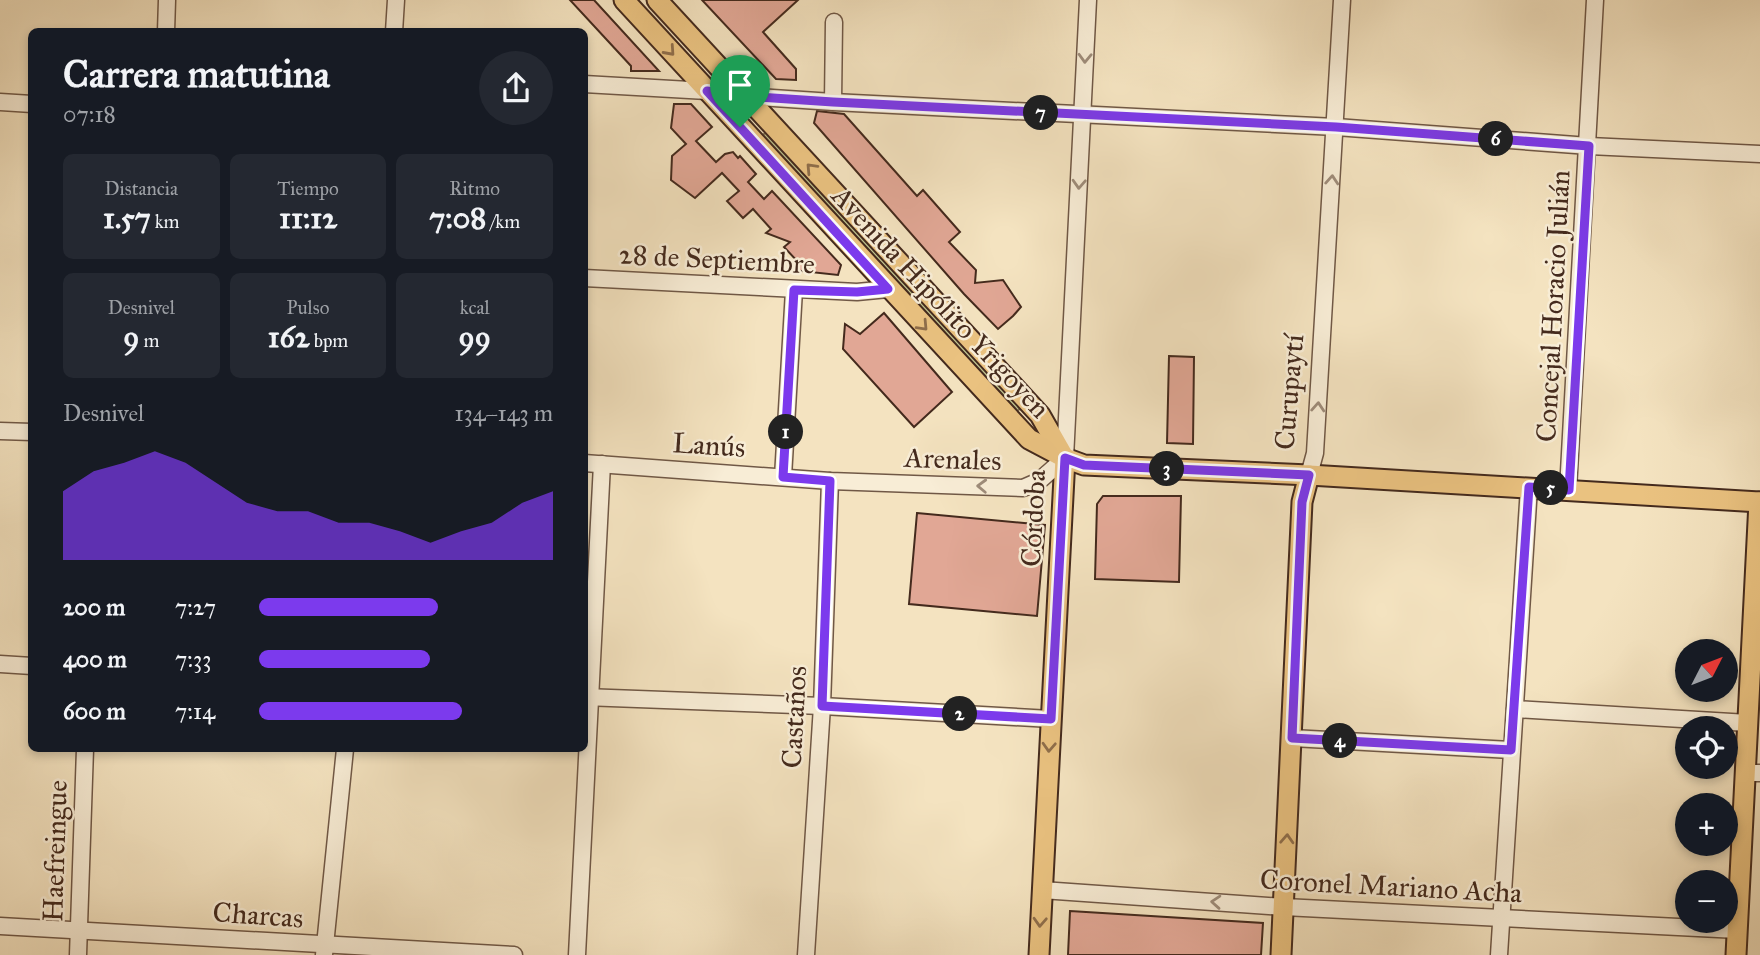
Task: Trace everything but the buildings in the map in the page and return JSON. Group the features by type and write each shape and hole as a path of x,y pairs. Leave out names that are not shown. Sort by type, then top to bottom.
{"main road":[{"name":"Avenida Hipólito Yrigoyen","path":"624,0 1029,439 1065,458"},
{"name":"Avenida Hipólito Yrigoyen","path":"657,0 1040,415 1065,458"},
{"path":"1065,458 1084,465 1529,487 1760,502 1748,723 1753,773 1738,930"},
{"name":"Córdoba","path":"1039,955 1065,458"},
{"name":"Curupaytí","path":"1281,955 1302,502 1309,475"},
{"path":"1736,955 1738,933"}],"street":[{"path":"166,28 167,0"},
{"path":"394,28 396,0"},
{"name":"Córdoba","path":"1065,458 1088,0"},
{"name":"Curupaytí","path":"1309,475 1315,453 1342,0"},
{"name":"Concejal Horacio Julián","path":"1569,490 1595,0"},
{"path":"833,102 834,22"},
{"path":"588,84 833,102 1336,127 1589,146 1760,154"},
{"path":"0,102 28,104"},
{"name":"28 de Septiembre","path":"588,278 794,290 857,292 888,289"},
{"path":"783,477 794,290"},
{"path":"0,431 28,432"},
{"name":"Arenales","path":"830,481 1023,488 1039,481 1065,458"},
{"name":"Lanús","path":"588,463 830,481"},
{"path":"588,682 603,464"},
{"name":"Castaños","path":"806,955 822,706 830,481"},
{"path":"1499,955 1529,487"},
{"path":"0,664 28,666"},
{"path":"588,697 822,706 1051,719"},
{"path":"1515,709 1748,723"},
{"path":"1292,738 1511,750"},
{"name":"Haefreingue","path":"78,955 85,752"},
{"path":"324,950 345,752"},
{"path":"577,955 585,752"},
{"name":"Coronel Mariano Acha","path":"1042,890 1284,907 1675,927"},
{"name":"Charcas","path":"0,926 324,950 514,955"}],"green space":[{"path":"767,131 1021,408 1017,411 763,135"}],"route":[{"path":"707,91 833,102 1336,127 1589,146 1569,490 1529,487 1511,750 1292,738 1302,502 1309,475 1084,465 1065,458 1051,719 822,706 830,481 783,477 794,290 857,292 888,289 740,127 707,91"}]}
